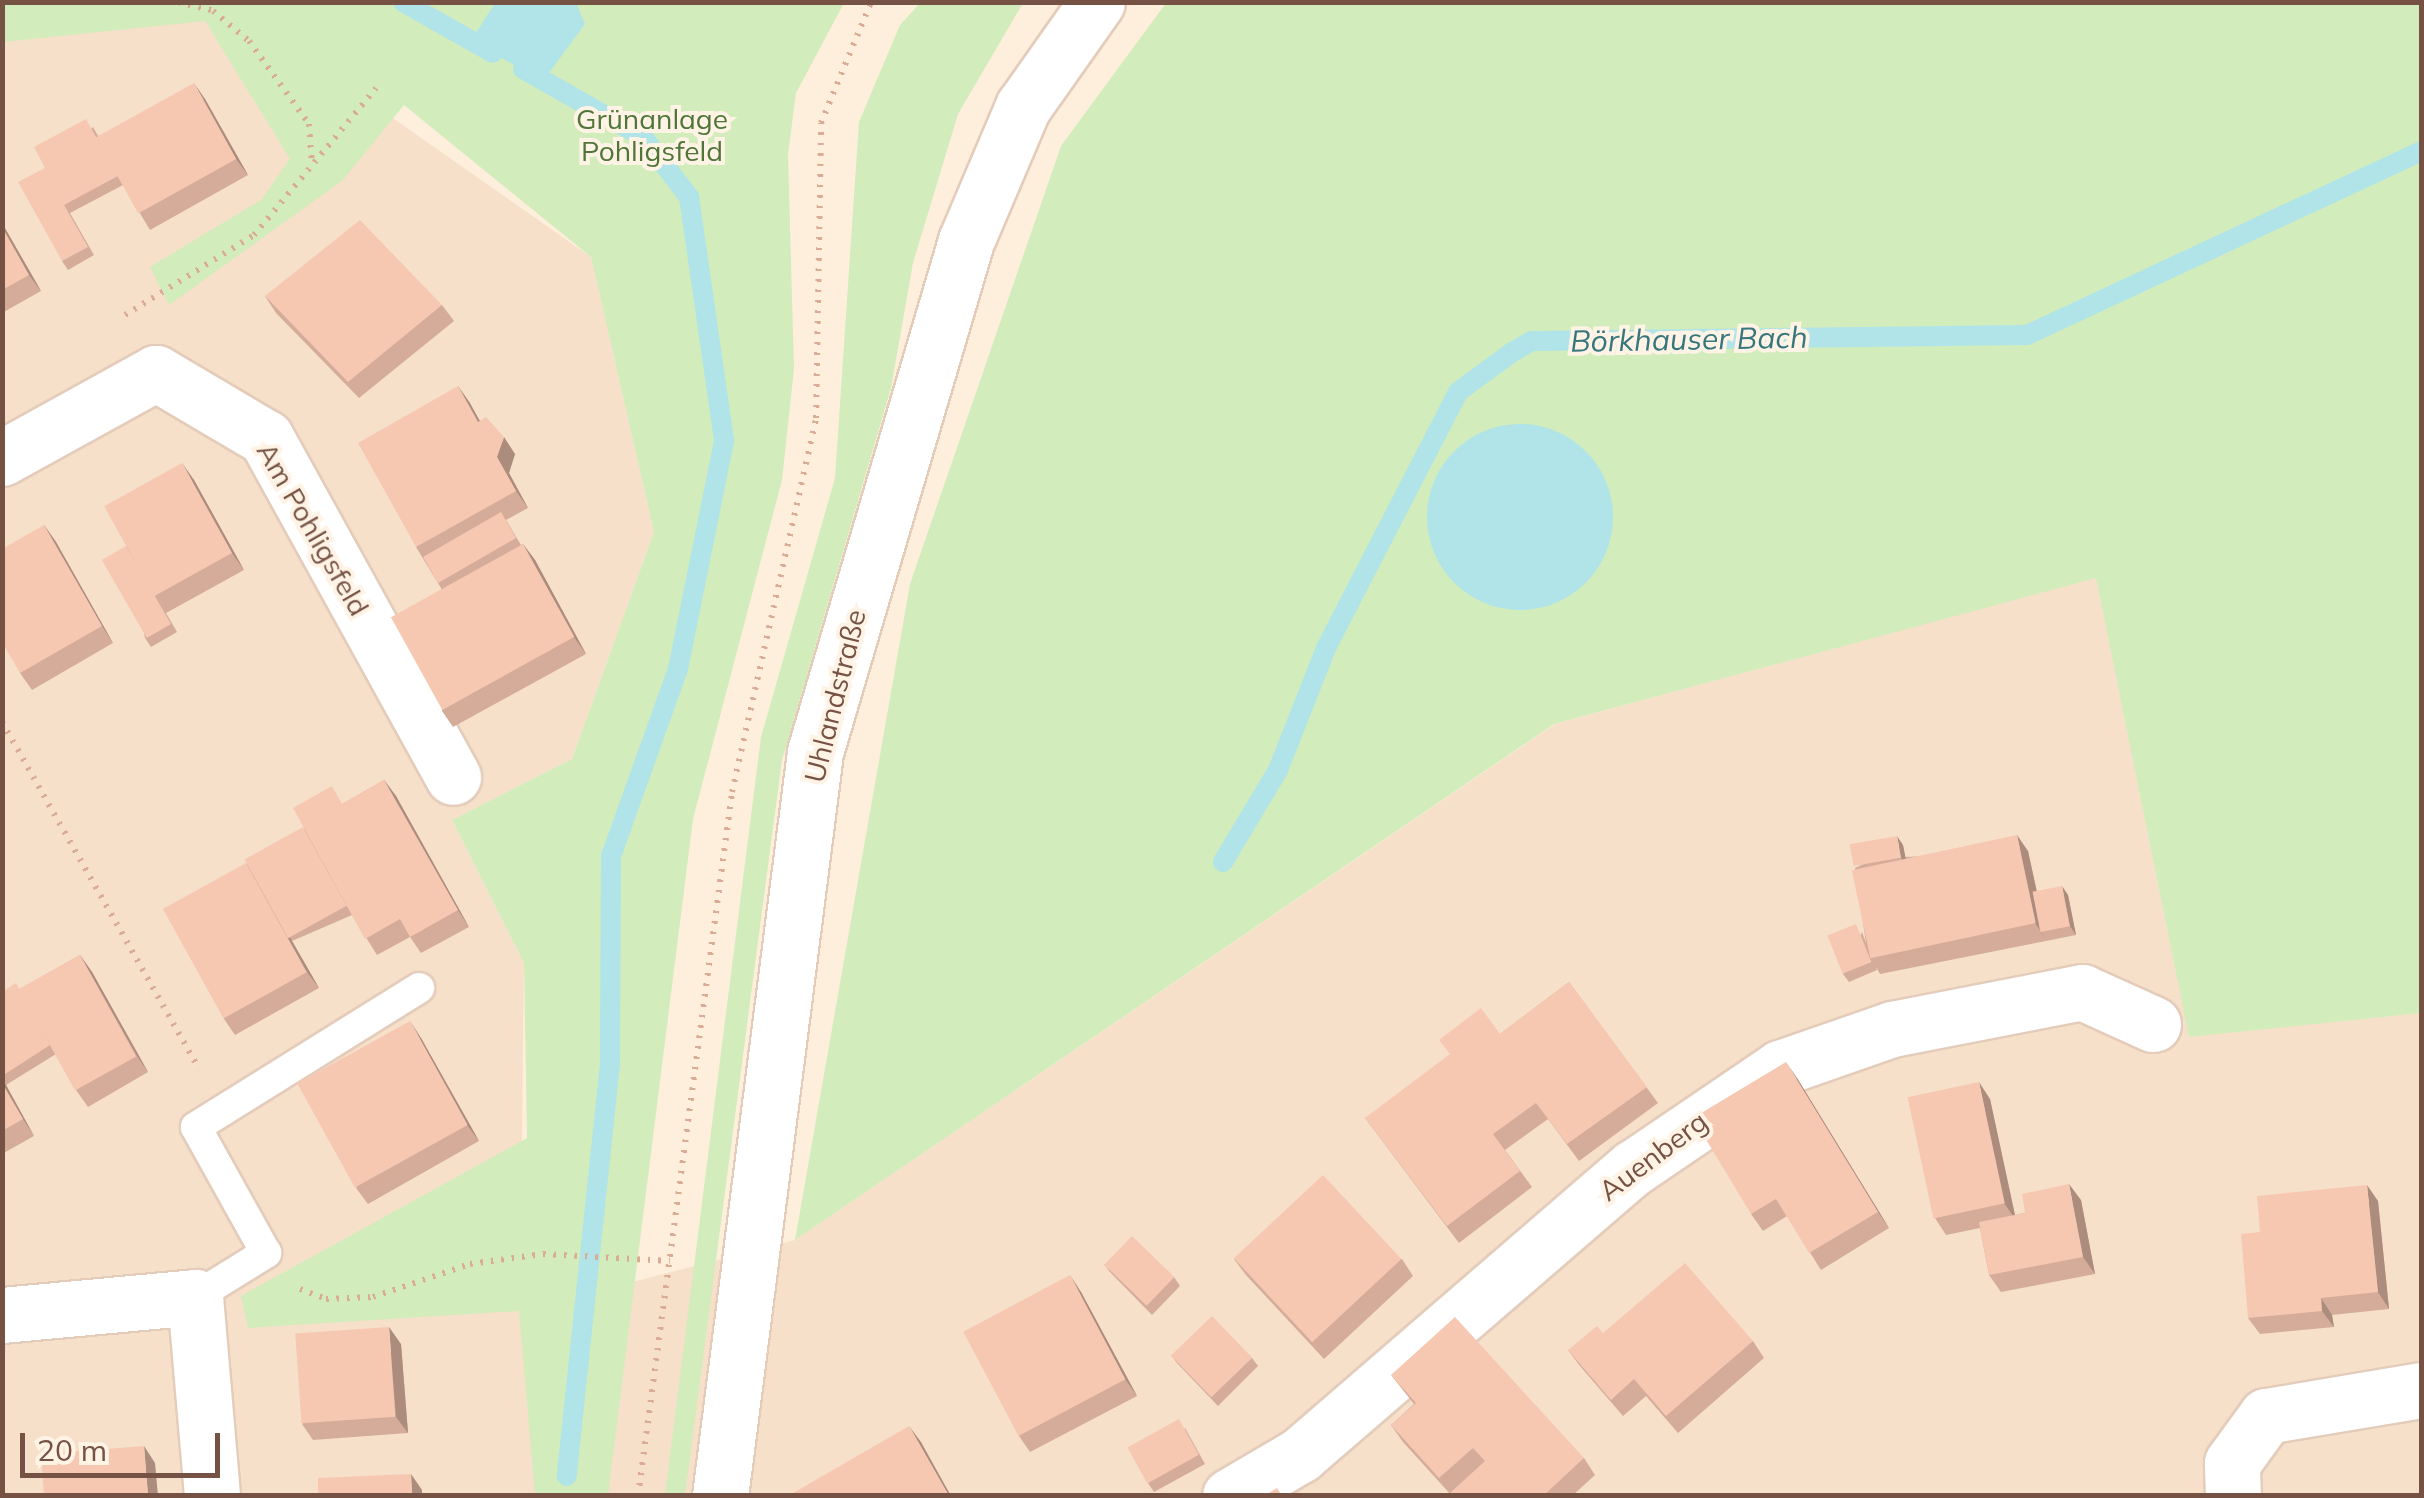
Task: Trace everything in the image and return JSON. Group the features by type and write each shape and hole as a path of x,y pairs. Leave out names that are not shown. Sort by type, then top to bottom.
{"street":[{"name":"Uhlandstraße","path":"720,1496 816,752 966,240 1023,107 1097,2"},
{"path":"2,458 156,373"},
{"name":"Am Pohligsfeld","path":"156,373 266,438 453,777"},
{"name":"Auenberg","path":"1230,1496 1300,1456 1620,1179 1780,1068 1892,1030 2082,992 2153,1024"},
{"path":"2,1315 194,1297 212,1496"},
{"path":"2232,1496 2232,1463 2266,1416 2422,1390"}],"lane":[{"path":"194,1297 266,1253 196,1127 420,988"}],"path":[{"path":"178,2 214,11 249,41 310,124 312,169"},
{"path":"156,373 123,316 254,236 376,88"},
{"path":"2,722 222,1111"},
{"path":"266,1253 294,1286 347,1300 544,1254 670,1261"}],"shaded area":[{"path":"3,3 229,3 591,257 654,532 572,759 452,820 524,963 520,1311 795,1240 1555,724 2096,577 2189,1036 2421,1013 2421,1495 3,1496"}],"green space":[{"path":"921,2 1023,3 958,114 913,263 891,388 782,760 685,1495 665,1495 761,737 835,478 859,122 900,25"},
{"name":"Grünanlage Pohligsfeld","path":"2,3 844,3 796,93 788,154 794,369 782,480 693,819 608,1495 535,1495 519,1311 248,1328 241,1296 527,1138 524,963 452,820 572,759 654,532 591,257 404,105 342,181 169,305 150,267 261,200 290,159 205,21 3,42"},
{"path":"1166,3 2421,3 2421,1013 2189,1037 2096,578 1554,724 795,1240 910,584 1061,146"}],"water":[{"path":"495,3 576,3 585,24 543,81 471,41"},
{"path":"1520,424 1556,431 1586,451 1606,481 1613,517 1606,553 1586,583 1556,603 1520,610 1484,603 1454,583 1434,553 1427,517 1434,481 1454,451 1484,431"}],"building":[{"path":"194,83 236,159 138,213 96,137"},
{"path":"86,119 118,176 64,205 88,247 62,261 18,182 45,168 34,147"},
{"path":"360,220 442,305 348,382 265,296"},
{"path":"2,227 29,275 2,290"},
{"path":"458,386 478,422 486,417 504,437 497,457 516,491 416,547 358,443"},
{"path":"182,463 232,553 154,596 104,506"},
{"path":"501,512 516,538 438,583 423,557"},
{"path":"44,525 102,626 20,673 2,642 2,549"},
{"path":"523,544 574,637 442,710 391,617"},
{"path":"126,546 171,624 147,638 102,560"},
{"path":"384,780 458,910 410,937 400,919 365,939 293,808 332,786 342,804"},
{"path":"303,827 347,906 288,938 244,859"},
{"path":"2017,835 2036,923 1870,958 1852,870"},
{"path":"1897,836 1901,858 1854,866 1850,844"},
{"path":"246,863 307,972 224,1018 163,909"},
{"path":"2062,886 2070,926 2040,932 2033,892"},
{"path":"1856,924 1871,962 1843,974 1827,936"},
{"path":"80,955 136,1056 75,1090 19,989"},
{"path":"1569,982 1647,1087 1567,1144 1536,1103 1493,1134 1520,1171 1447,1226 1365,1118 1450,1054 1439,1040 1481,1008 1500,1034"},
{"path":"16,983 50,1045 2,1076 2,992"},
{"path":"410,1021 468,1125 355,1188 297,1084"},
{"path":"1786,1062 1878,1212 1809,1253 1776,1199 1751,1214 1693,1118"},
{"path":"1979,1082 2005,1203 1933,1218 1908,1097"},
{"path":"2,1083 23,1119 2,1131"},
{"path":"1323,1175 1401,1259 1312,1342 1234,1258"},
{"path":"2069,1184 2083,1257 1989,1275 1979,1222 2025,1213 2022,1194"},
{"path":"2367,1185 2378,1292 2321,1298 2322,1311 2248,1318 2241,1234 2260,1232 2257,1196"},
{"path":"1132,1236 1174,1277 1147,1306 1104,1265"},
{"path":"1685,1263 1753,1341 1666,1416 1634,1379 1611,1400 1568,1350 1597,1326 1603,1333"},
{"path":"1070,1275 1125,1379 1019,1436 963,1332"},
{"path":"1212,1316 1252,1358 1211,1397 1171,1356"},
{"path":"1455,1317 1584,1458 1543,1496 1452,1496 1450,1493 1485,1461 1473,1448 1439,1478 1391,1425 1416,1403 1391,1375"},
{"path":"389,1327 395,1417 302,1423 295,1334"},
{"path":"1179,1419 1199,1455 1147,1483 1127,1448"},
{"path":"909,1426 949,1496 788,1496"},
{"path":"144,1446 148,1496 44,1496 41,1454"},
{"path":"411,1474 412,1496 318,1496 318,1478"},
{"path":"1277,1488 1282,1496 1264,1496"}],"waterway":[{"path":"403,2 493,53"},
{"path":"523,69 643,137 689,197 724,441 678,669 611,856 610,1064 567,1476"},
{"name":"Börkhauser Bach","path":"1223,862 1278,770 1326,648 1458,392 1511,353 1532,341 2027,335 2422,151"}]}
